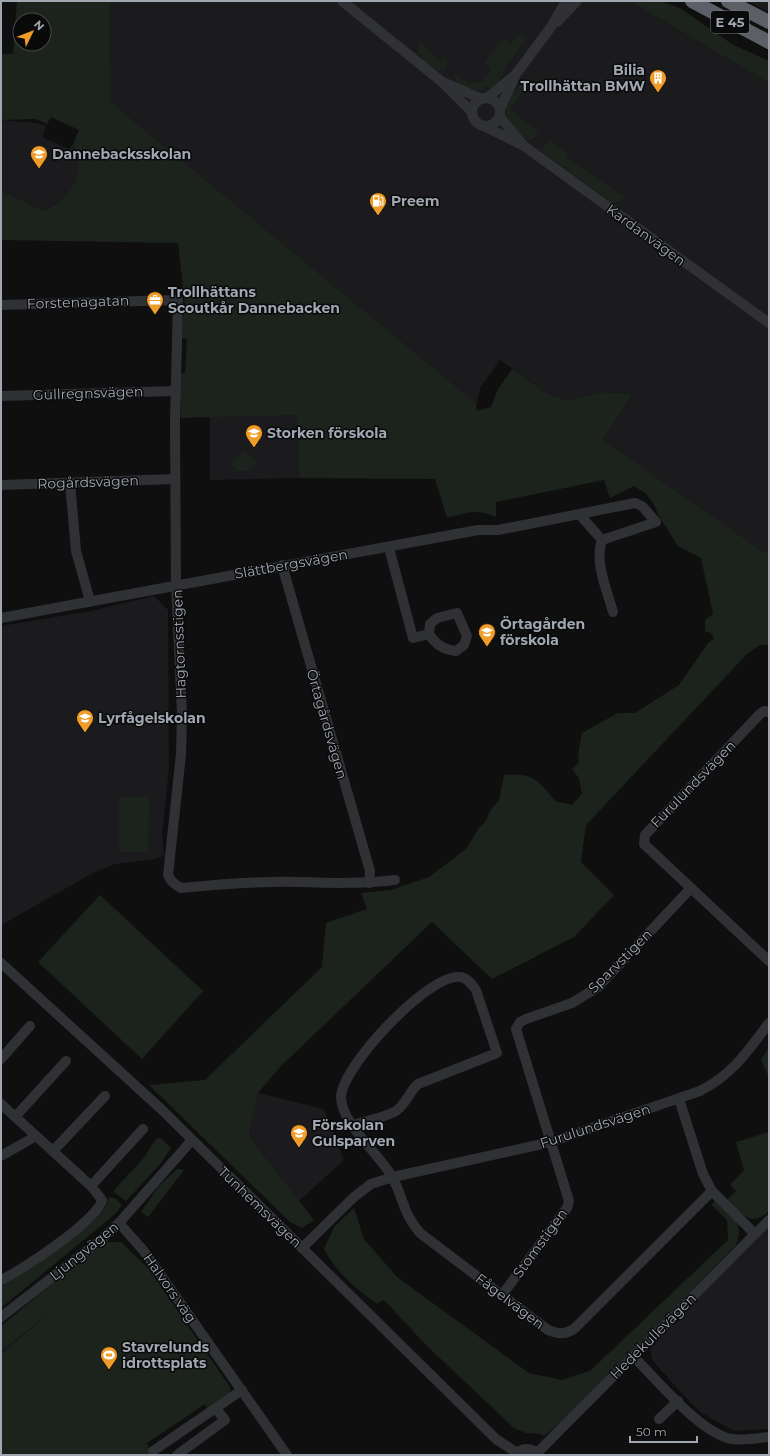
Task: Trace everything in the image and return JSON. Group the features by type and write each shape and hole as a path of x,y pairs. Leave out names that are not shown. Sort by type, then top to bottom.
{"highway":[{"name":"E 45","path":"692,1 769,42"},
{"name":"E 45","path":"728,1 769,22"}],"street":[{"path":"342,1 441,81 472,112 476,122 486,126 494,124 516,74 551,27 566,1"},
{"path":"551,27 577,1"},
{"path":"472,112 475,104 484,99 516,74"},
{"path":"441,81 484,99 495,101 500,113"},
{"name":"Kardanvägen","path":"500,113 524,146"},
{"name":"Kardanvägen","path":"486,126 524,146 769,323"},
{"name":"Forstenagatan","path":"1,304 178,300"},
{"name":"Hagtornsstigen","path":"178,300 174,391 176,585 182,714 181,755 168,875 176,886 182,888 221,884 297,882 369,883 395,880"},
{"name":"Gullregnsvägen","path":"1,396 174,391"},
{"name":"Rogårdsvägen","path":"1,485 175,479"},
{"path":"70,483 76,551 90,601"},
{"name":"Slättbergsvägen","path":"1,617 282,565 389,548 478,530 498,530 635,504 642,506 656,522 602,540"},
{"path":"580,515 602,540 600,546 600,560 604,581 613,612"},
{"path":"389,548 413,638 429,634"},
{"name":"Örtagårdsvägen","path":"282,565 370,871 369,883"},
{"name":"Furulundsvägen","path":"769,712 764,711 760,714 645,835 644,844 769,961"},
{"name":"Sparvstigen","path":"551,1142 516,1029 520,1022 572,1003 598,987 691,888"},
{"name":"Tunhemsvägen","path":"1,963 160,1108 496,1439 516,1454"},
{"path":"353,1125 395,1111 404,1102 410,1090 418,1084 497,1053 476,990 469,982 461,976 449,977 408,1005 374,1041 356,1064 345,1082 341,1098 345,1112 353,1125 392,1177"},
{"name":"Furulundsvägen","path":"302,1248 354,1197 371,1184 392,1177 551,1142 679,1099 718,1082 738,1063 769,1023"},
{"path":"1,1059 30,1026"},
{"path":"15,1117 66,1061"},
{"path":"53,1151 105,1096"},
{"path":"679,1099 703,1174 712,1191 755,1234"},
{"path":"1,1104 91,1186 102,1200 101,1205 89,1218 50,1249 1,1280"},
{"path":"91,1186 143,1129"},
{"path":"1,1156 36,1136"},
{"name":"Ljungvägen","path":"1,1317 103,1238 119,1223 192,1140"},
{"name":"Stomstigen","path":"502,1295 566,1208 569,1201 551,1142"},
{"name":"Fågelvägen","path":"392,1177 408,1217 420,1233 548,1330 558,1334 568,1333 574,1329 712,1191"},
{"name":"Hedekullevägen","path":"538,1454 633,1356 769,1220"},
{"name":"Halvors väg","path":"119,1223 143,1250 287,1455"},
{"path":"633,1356 694,1418 720,1435 732,1439 769,1437"},
{"path":"153,1451 242,1390"},
{"path":"659,1419 678,1401"},
{"path":"177,1455 225,1420 216,1408"},
{"path":"516,1454 527,1449 538,1454"}],"shaded area":[{"path":"17,1 110,1 111,102 476,403 477,411 491,407 498,389 512,369 548,394 566,400 603,392 633,394 603,440 766,554 769,550 769,645 760,645 747,654 586,825 581,862 614,895 574,937 492,979 432,922 280,1067 258,1093 249,1136 314,1220 302,1228 290,1222 149,1085 205,1080 322,967 326,923 367,909 361,893 391,890 429,877 466,849 479,828 485,822 491,809 499,800 504,775 514,774 528,776 539,783 555,801 572,805 582,794 579,778 572,769 579,762 578,754 582,733 618,713 635,713 679,685 708,643 714,639 711,633 705,631 705,620 713,614 701,558 678,546 660,518 654,504 645,493 634,486 610,498 604,480 496,502 496,517 489,514 472,512 447,518 435,479 299,478 296,415 181,418 179,374 185,372 187,339 180,338 185,305 178,243 1,240 1,191 45,211 58,202 74,185 78,170 74,146 79,130 51,117 47,124 36,119 1,120 1,54 13,54 13,52 52,52 52,12 16,12"},
{"path":"110,1 629,1 769,83 769,557 603,440 633,394 603,392 566,400 548,394 500,360 480,388 477,404 111,102"},
{"path":"629,1 661,1 680,8 732,44 769,61 769,83"},
{"path":"747,1 769,1 769,12"},
{"path":"520,33 528,37 503,71 498,84 491,90 488,86 483,90 464,88 456,81 455,74 469,83 482,82 491,69 484,63 503,39 511,44"},
{"path":"422,44 441,61 445,58 447,61 445,70 438,71 425,61 418,50 418,45"},
{"path":"531,76 532,80 510,109 539,133 532,140 524,137 510,122 506,107 512,94"},
{"name":"Dannebacksskolan","path":"1,120 38,123 46,126 42,137 69,149 73,143 78,175 74,186 65,196 45,211 1,191"},
{"path":"549,140 566,152 568,158 624,197 621,201 614,204 544,153 542,150"},
{"name":"Storken förskola","path":"224,415 296,415 299,478 210,480 210,417"},
{"path":"245,450 257,462 248,471 237,471 231,464"},
{"name":"Lyrfågelskolan","path":"154,596 168,610 169,768 162,834 164,856 154,859 115,864 93,873 1,925 1,626 91,611"},
{"path":"119,797 149,797 148,852 119,852"},
{"path":"100,895 203,991 142,1059 38,962"},
{"path":"769,1047 769,1077 761,1060"},
{"name":"Förskolan Gulsparven","path":"258,1093 324,1109 344,1160 299,1201 249,1136"},
{"path":"769,1132 769,1211 757,1219 751,1219 742,1214 727,1200 736,1191 730,1185 744,1170 736,1142"},
{"path":"160,1138 171,1148 161,1163 126,1201 114,1192 115,1189 143,1159 156,1139"},
{"path":"177,1169 184,1170 148,1217 141,1212 158,1187"},
{"path":"109,1197 115,1198 122,1205 114,1215 1,1308 1,1284 54,1252 92,1222 105,1208"},
{"path":"715,1200 731,1215 738,1226 739,1232 735,1246 561,1423 544,1436 540,1434 526,1433 514,1428 427,1346 384,1300 377,1304 347,1280 334,1265 324,1249 334,1227 354,1208 364,1239 397,1277 529,1373 562,1380 590,1371 728,1240 727,1220 712,1205"},
{"path":"769,1227 769,1429 734,1431 702,1413 688,1400 652,1360 650,1349 660,1336"},
{"name":"Stavrelunds idrottsplats","path":"103,1242 121,1242 148,1268 230,1387 230,1393 208,1410 205,1404 147,1443 151,1455 1,1455 1,1353 62,1303 1,1352 1,1326"}],"place":[{"name":"Bilia Trollhättan BMW","path":"658,93"},
{"name":"Dannebacksskolan","path":"39,169"},
{"name":"Preem","path":"378,216"},
{"name":"Trollhättans Scoutkår Dannebacken","path":"155,315"},
{"name":"Storken förskola","path":"254,448"},
{"name":"Örtagården förskola","path":"487,647"},
{"name":"Lyrfågelskolan","path":"85,733"},
{"name":"Förskolan Gulsparven","path":"299,1148"},
{"name":"Stavrelunds idrottsplats","path":"109,1370"}]}
